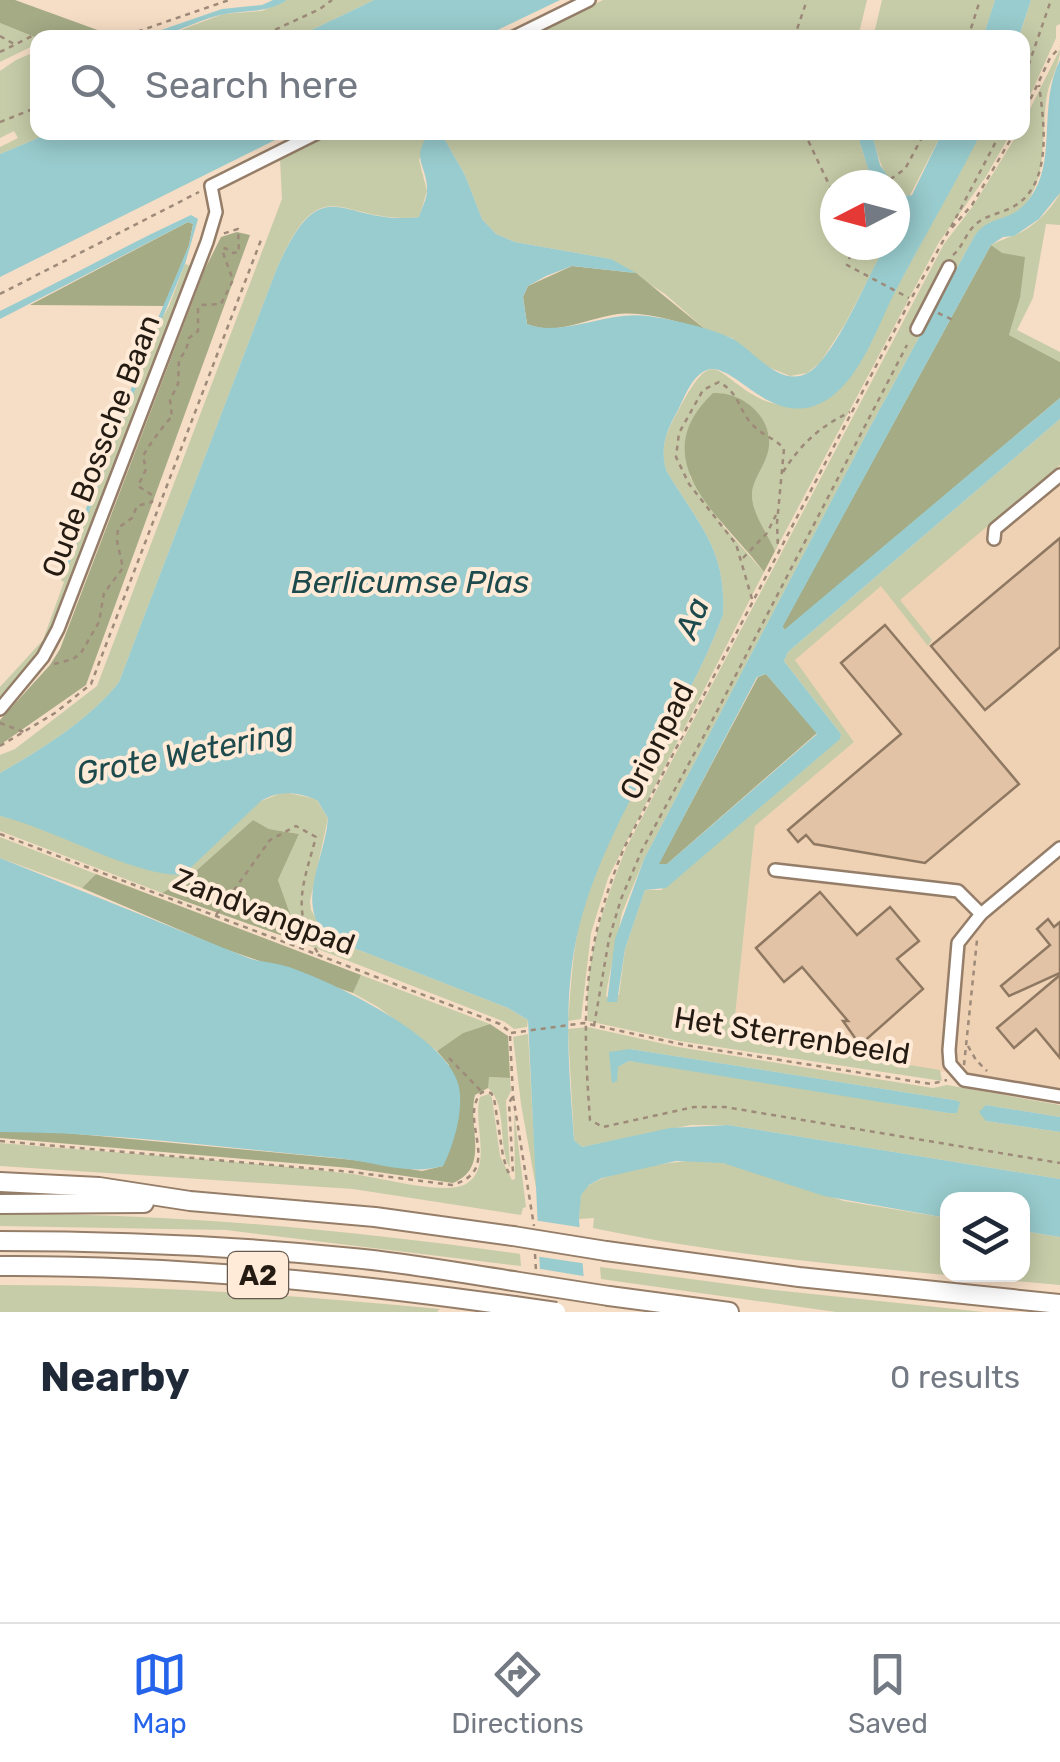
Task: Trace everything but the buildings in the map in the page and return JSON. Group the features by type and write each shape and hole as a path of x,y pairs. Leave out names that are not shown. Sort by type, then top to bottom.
{"highway":[{"name":"A2","path":"0,1182 98,1187 190,1202 374,1217 1024,1306 1060,1304"},
{"name":"A2","path":"0,1204 190,1202"},
{"name":"A2","path":"0,1242 225,1246 357,1258 730,1312"},
{"name":"A2","path":"0,1266 99,1265 224,1272 356,1284 459,1306 514,1306 556,1312"}],"street":[{"path":"528,30 588,0"},
{"path":"211,186 303,140"},
{"name":"Oude Bossche Baan","path":"0,709 34,670 58,629 207,242 216,212 211,186"},
{"path":"917,329 947,261"},
{"path":"994,539 995,529 1060,475"},
{"name":"Het Sterrenbeeld","path":"957,1074 950,1064 949,1050 958,943 982,914 1060,848"},
{"path":"775,870 958,891 982,914"},
{"path":"957,1074 974,1083 1060,1096"}],"path":[{"path":"140,30 229,0"},
{"path":"274,30 332,0"},
{"path":"797,30 808,0"},
{"path":"971,30 980,0"},
{"path":"1030,61 1051,0"},
{"path":"0,36 14,44"},
{"path":"0,52 30,37"},
{"path":"1030,102 1050,58 1060,46"},
{"path":"931,263 947,261 976,224 1006,212 1034,188 1043,133 1039,85"},
{"path":"0,122 30,110"},
{"path":"808,140 822,170"},
{"path":"903,170 921,140"},
{"path":"948,232 997,140"},
{"name":"Orionpad","path":"1009,140 972,205 948,232 911,299 624,848 611,878 588,964 584,1023 590,1120 595,1125 694,1107 726,1107 1060,1163"},
{"path":"0,294 211,186"},
{"path":"155,511 152,495 138,486 146,469 143,456 174,412 170,400 178,384 177,368 188,338 198,331 198,308 222,304 229,293 232,271 222,250 228,248 237,254 238,229 207,242"},
{"path":"0,746 26,733 91,684 261,240"},
{"path":"848,260 847,264 856,270 911,299"},
{"path":"928,308 953,320"},
{"path":"594,1026 609,939 620,900 642,850 907,345"},
{"path":"752,600 736,544 689,484 676,457 680,433 703,390 719,382 736,394 749,420 784,449 778,551"},
{"path":"782,474 799,448 823,425 852,410"},
{"path":"34,670 73,659 82,652 100,622 104,593 123,568 118,528 132,518 138,506 152,502"},
{"path":"743,558 768,533 779,509"},
{"path":"0,723 26,733"},
{"path":"215,916 270,840 296,826 316,837 301,910 305,933 318,954"},
{"name":"Zandvangpad","path":"0,834 513,1032"},
{"path":"957,1074 966,1063 978,933"},
{"path":"534,1235 531,1191 513,1096 513,1032 584,1023"},
{"name":"Het Sterrenbeeld","path":"584,1023 685,1045 931,1084 957,1074"},
{"path":"968,1045 976,1060 1008,1088"},
{"path":"449,1058 482,1092 491,1093 494,1098 502,1156 508,1172 513,1173 509,1103 513,1096"},
{"path":"0,1141 352,1172 452,1185 466,1181 479,1160 474,1108 482,1092"},
{"path":"494,1098 509,1103"},
{"path":"535,1254 536,1274"}],"shaded area":[{"path":"1060,465 1060,1091 733,1037 755,826 854,742 795,660 886,581 900,599"}],"green space":[{"path":"0,0 15,0 98,30 30,30 30,35 0,23"},
{"path":"287,0 374,0 312,30 181,30 223,14 262,11"},
{"path":"603,0 867,0 860,30 543,30"},
{"path":"882,0 995,0 985,30 875,30"},
{"path":"1031,0 1060,0 1056,38 1030,96 1030,30 1022,30"},
{"path":"0,23 30,35 30,47 0,62"},
{"path":"1060,49 1047,95 1040,169 1031,196 1017,214 986,226 975,235 870,427 644,859 622,913 606,997 619,995 625,949 645,890 661,890 841,734 784,661 788,652 1060,419 1060,465 900,600 932,640 928,646 881,586 795,660 854,742 755,826 733,1036 940,1070 942,1081 679,1041 588,1021 592,955 626,848 944,244 1014,140 1030,140 1030,109"},
{"path":"30,54 30,140 33,140 0,154 0,147 18,138 14,131 0,138 0,71"},
{"path":"319,140 427,140 419,160 427,191 419,217 322,208 308,217 293,236 277,268 119,682 79,721 0,773 0,755 15,749 97,686 282,199 280,159"},
{"path":"445,140 859,140 868,170 820,170 820,260 878,260 820,363 807,373 790,376 761,364 732,338 706,330 665,294 611,259 515,242 496,234 482,219 465,175"},
{"path":"874,140 938,140 910,195 910,170 884,170"},
{"path":"977,140 1007,140 939,242 775,551 752,500 754,479 769,439 767,430 736,399 713,393 690,477 723,526 764,572 608,878 591,933 581,1019 568,1021 576,940 590,887 625,808 687,694 723,615 715,554 666,470 664,446 671,425 691,389 708,370 724,374 763,400 801,408 893,295"},
{"path":"1060,193 1060,225 1046,224 1033,298 1017,330 1060,352 1060,362 1009,335 1020,298 1001,253 991,245 1035,223"},
{"path":"188,222 193,224 189,245 165,306 30,305"},
{"path":"237,232 250,235 86,685 0,745 0,720 60,649 205,269 221,237"},
{"path":"991,245 1002,253 1025,257 1020,298 1009,335 1060,362 1060,398 785,630 782,627"},
{"path":"185,264 191,266 49,645 0,701 0,687 43,640 64,582 61,580 65,566 68,567 151,345 148,343 169,306"},
{"path":"572,266 636,273 706,330 636,314 612,315 559,328 527,324 523,297 528,286"},
{"path":"713,393 747,403 768,431 767,455 752,492 757,515 775,551 764,572 711,510 687,466 685,442 693,418"},
{"path":"766,674 817,733 667,864 658,865 758,677"},
{"path":"284,792 316,799 328,818 310,901 311,910 328,938 508,1008 528,1020 527,1027 514,1029 505,1022 300,942 278,880 299,834 269,829 253,820 188,878 162,893 0,831 0,816 27,822 261,801"},
{"path":"253,820 269,829 299,834 278,880 300,942 162,893 188,878"},
{"path":"0,837 96,874 82,888 0,858"},
{"path":"96,874 361,975 353,993 222,948 82,888"},
{"path":"361,975 490,1024 463,1033 437,1051 353,993"},
{"path":"490,1024 508,1036 510,1078 489,1077 488,1088 475,1095 475,1157 465,1176 453,1183 350,1168 0,1138 0,1132 56,1132 354,1160 422,1171 443,1166 449,1065 437,1051 463,1033"},
{"path":"588,1027 678,1047 1060,1105 1060,1117 986,1105 986,1121 1060,1132 1060,1179 728,1125 691,1125 582,1147 574,1140 568,1029","holes":["630,1049 954,1100 948,1113 696,1070 629,1061 618,1067"]},
{"path":"528,1034 537,1193 513,1037"},
{"path":"488,1077 510,1078 511,1091 506,1101 510,1168 498,1104 488,1088"},
{"path":"489,1094 500,1156 512,1180 514,1111 526,1207 521,1215 353,1189 0,1166 0,1143 264,1165 427,1187 456,1187 466,1184 479,1167 478,1108 480,1097"},
{"path":"708,1160 738,1166 844,1201 940,1217 940,1274 708,1248 593,1228 594,1218 579,1219 581,1195 588,1186 619,1173"},
{"path":"0,1214 131,1216 390,1237 520,1254 521,1266 226,1230 0,1226"},
{"path":"1030,1232 1060,1237 1060,1285 1028,1282"},
{"path":"600,1267 984,1312 836,1312 601,1279"},
{"path":"0,1285 220,1292 440,1309 0,1312"}],"water":[{"path":"287,0 265,9 225,14 177,30 161,30 222,9"},
{"path":"374,0 560,0 498,30 312,30"},
{"path":"995,0 1031,0 1021,30 985,30"},
{"path":"1060,60 1060,193 1039,219 1014,236 1003,237 991,245 784,630 1060,398 1060,419 788,652 784,661 841,734 840,739 666,888 645,890 625,949 617,1002 607,1002 615,939 644,859 870,427 975,235 989,223 1019,209 1035,190 1044,161 1054,76","holes":["766,674 817,734 667,864 659,864 757,677"]},
{"path":"33,140 275,140 0,277 0,154"},
{"name":"Berlicumse Plas","path":"425,140 445,140 465,175 482,219 496,234 515,242 611,259 636,273 572,266 546,276 528,286 523,297 527,324 555,328 632,315 668,319 731,338 773,370 797,376 809,372 832,347 878,260 910,260 910,195 939,140 977,140 868,349 842,387 811,407 792,408 759,395 718,370 707,370 692,382 670,426 664,447 666,470 715,554 723,615 688,693 608,846 579,927 569,1006 572,1114 574,1140 582,1147 670,1128 728,1125 1060,1179 1060,1237 1030,1232 1030,1192 940,1192 940,1217 824,1196 723,1163 676,1161 602,1178 589,1185 581,1195 579,1219 585,1293 542,1312 528,1020 508,1008 328,938 313,910 314,881 328,818 317,800 288,793 261,801 183,875 141,868 0,816 0,773 79,721 119,682 277,268 293,236 308,217 322,208 392,218 419,217 427,191 421,149"},
{"path":"859,140 874,140 884,170 868,170"},
{"path":"191,215 198,219 185,264 157,331 153,330 189,245 193,224 188,222 0,319 0,311"},
{"path":"148,343 152,345 68,567 65,565"},
{"path":"0,858 251,959 309,975 359,998 410,1029 448,1065 458,1083 457,1126 443,1166 403,1169 337,1158 168,1141 0,1132"},
{"path":"630,1049 960,1102 957,1113 948,1113 629,1061 618,1067 617,1081 612,1083 609,1052"},
{"path":"986,1105 1060,1117 1060,1132 986,1121 979,1112"}],"pier":[{"path":"533,1220 585,1228 588,1264 534,1256"},
{"path":"535,1268 589,1277 591,1312 537,1312"}],"water label":[{"name":"Aa","path":"692,618"},
{"name":"Grote Wetering","path":"185,753"}]}
